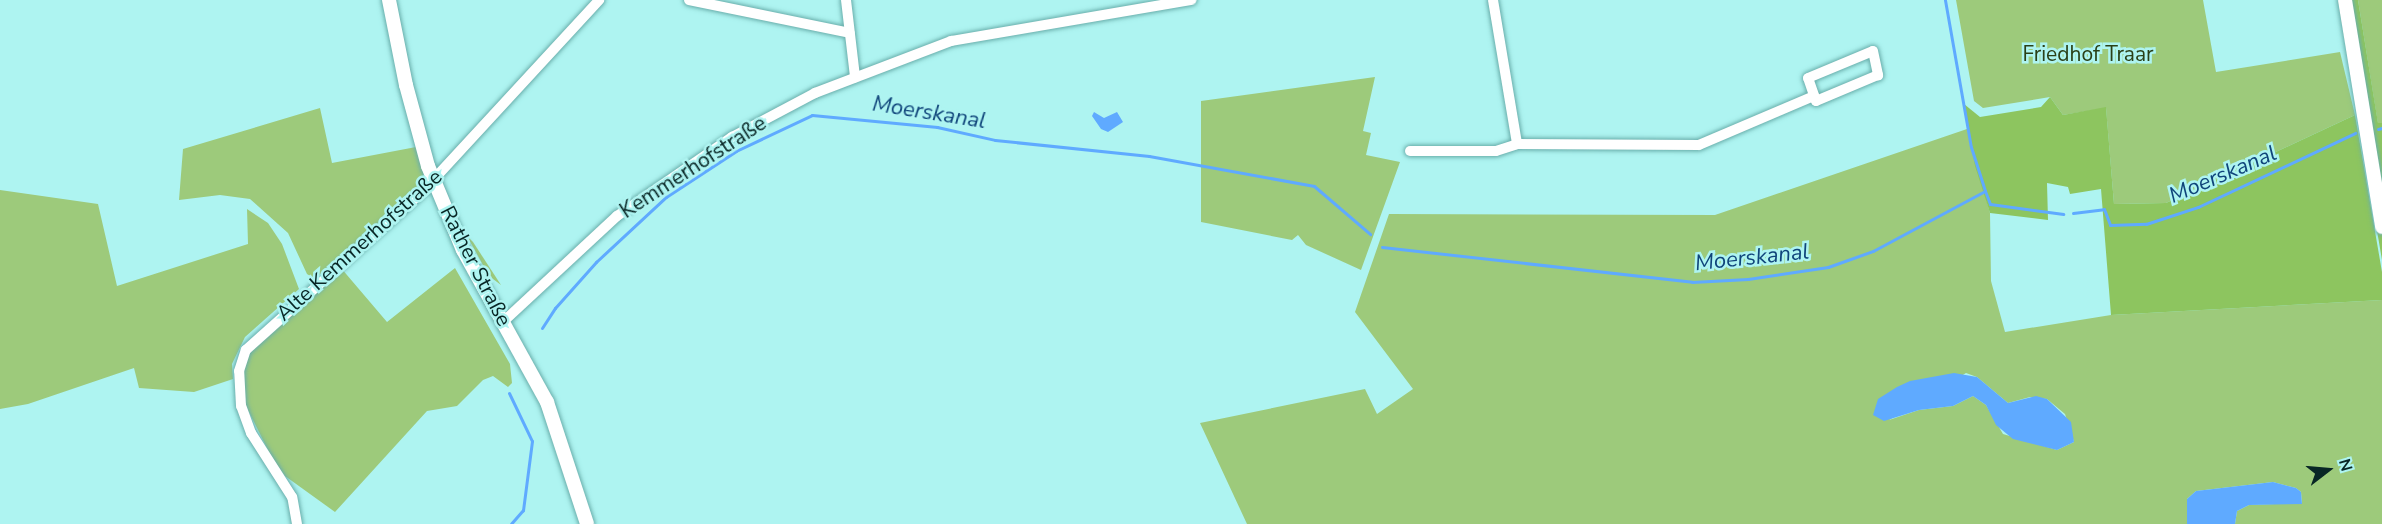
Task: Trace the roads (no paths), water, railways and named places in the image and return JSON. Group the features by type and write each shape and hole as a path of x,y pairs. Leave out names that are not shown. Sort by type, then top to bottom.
{"street":[{"name":"Rather Straße","path":"389,0 411,106 433,180 463,250 504,321 551,412 586,524"},
{"name":"Alte Kemmerhofstraße","path":"297,524 292,497 245,418 238,383 241,360 263,331 433,180 599,0"},
{"path":"689,0 850,33"},
{"path":"846,0 855,77"},
{"name":"Kemmerhofstraße","path":"504,321 617,216 659,185 732,137 855,77 967,37 1192,0"},
{"path":"1493,0 1517,144"},
{"path":"2345,0 2382,227"},
{"path":"1873,51 1878,75 1816,101 1814,96 1808,78 1873,51"},
{"path":"1410,151 1496,151 1517,144 1699,145 1814,96"}],"water":[{"path":"1094,112 1104,118 1117,112 1123,122 1108,132 1101,129 1092,116"},
{"path":"1954,373 1977,377 2008,403 2036,396 2047,399 2071,422 2074,442 2057,450 2013,439 1996,425 1986,405 1973,396 1953,406 1919,410 1884,421 1873,415 1878,399 1897,387 1910,381"},
{"path":"2273,482 2296,488 2301,492 2302,504 2249,505 2237,511 2235,524 2187,524 2187,499 2196,491"}],"waterway":[{"path":"1945,0 1971,147 1985,191"},
{"name":"Moerskanal","path":"542,328 555,308 596,262 666,197 736,151 812,115 937,127 995,140 1149,156 1314,186 1370,234"},
{"name":"Moerskanal","path":"2378,129 2382,128"},
{"name":"Moerskanal","path":"2073,213 2104,209 2110,225 2146,224 2198,207 2355,133"},
{"name":"Moerskanal","path":"1382,247 1692,282 1748,279 1828,267 1873,251 1985,191 1990,204 2063,214"},
{"name":"Moerskanal","path":"509,393 532,441 523,510 511,524"}],"park label":[{"name":"Friedhof Traar","path":"2088,54"}]}
